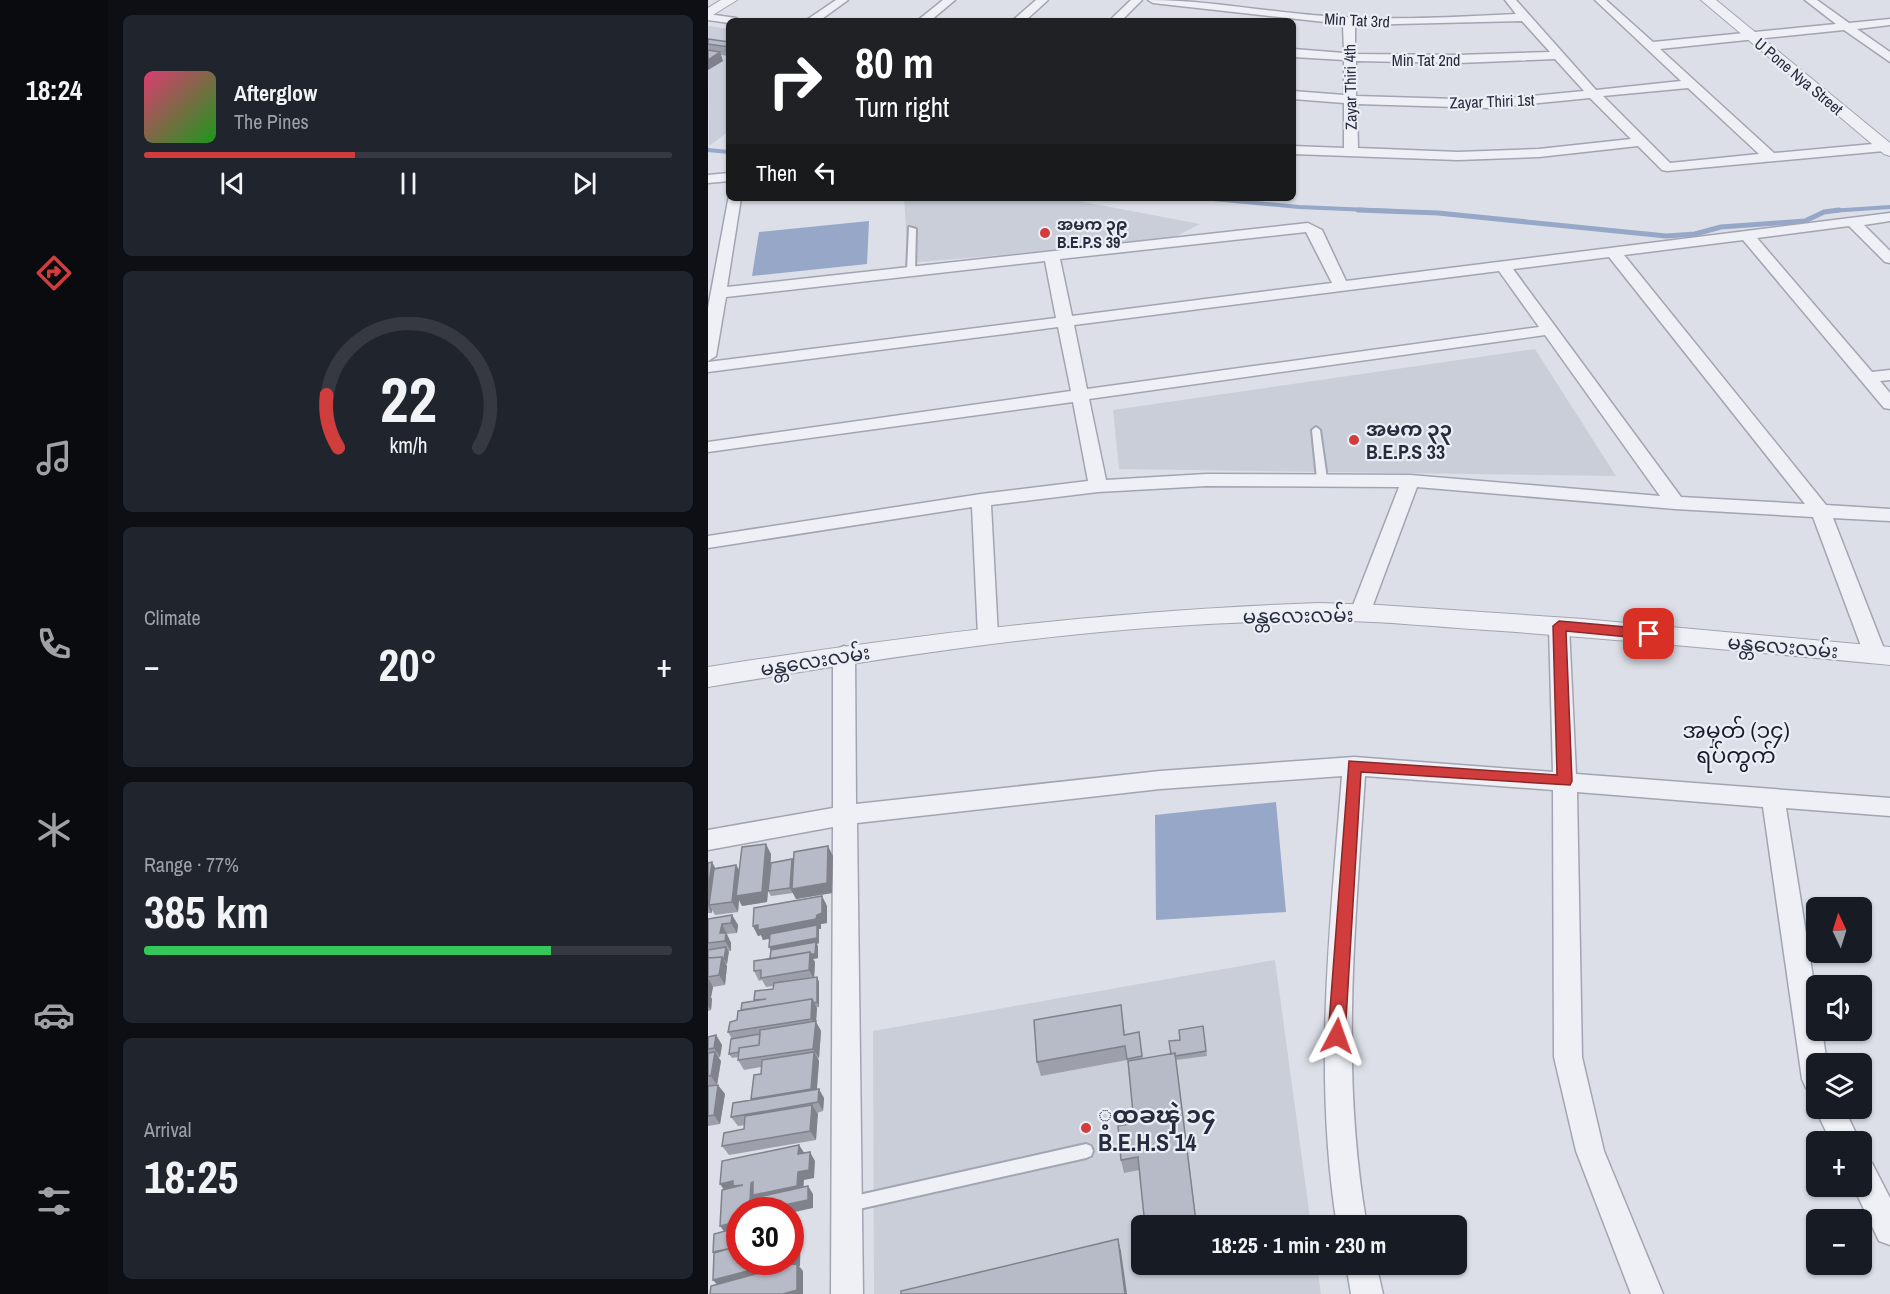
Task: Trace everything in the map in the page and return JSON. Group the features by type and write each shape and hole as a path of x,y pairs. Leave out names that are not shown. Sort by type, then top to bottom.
{"street":[{"path":"708,15 730,0"},
{"path":"816,18 843,0"},
{"path":"927,18 950,0"},
{"path":"1022,18 1043,0"},
{"path":"1117,18 1137,0"},
{"name":"Min Tat 3rd","path":"1153,0 1256,14 1349,21 1410,22 1525,17"},
{"path":"1510,0 1593,95 1666,167 1887,149"},
{"path":"1600,0 1770,157"},
{"name":"U Pone Nya Street","path":"1708,0 1887,149"},
{"path":"1810,0 1890,58"},
{"path":"708,15 726,19"},
{"name":"Zayar Thiri 4th","path":"1349,21 1351,153"},
{"path":"1651,46 1890,22"},
{"name":"Min Tat 2nd","path":"1296,53 1349,58 1441,61 1558,55"},
{"name":"Zayar Thiri 1st","path":"1296,95 1490,104 1691,84"},
{"path":"1296,150 1458,156 1527,154 1641,142"},
{"path":"708,179 726,177"},
{"path":"708,356 733,201"},
{"path":"708,367 1890,217"},
{"path":"1853,222 1890,259"},
{"path":"718,293 1313,228 1341,287"},
{"path":"1747,236 1890,404"},
{"path":"1614,252 1821,512 1882,655"},
{"path":"1052,256 1098,486"},
{"path":"1504,267 1675,503"},
{"path":"708,447 1550,330"},
{"path":"1868,378 1890,375"},
{"path":"708,542 981,500 1098,486 1206,480 1410,481 1508,487 1675,503 1890,515"},
{"path":"1360,613 1410,481"},
{"path":"981,500 988,636"},
{"name":"မန္တလေးလမ်း","path":"708,677 844,654 988,636 1183,618 1321,612 1559,626 1882,655"},
{"path":"1559,626 1565,781 1568,1057 1590,1151 1647,1294"},
{"path":"844,654 847,1294"},
{"path":"1350,1215 1346,1194 1335,1059 1354,766"},
{"path":"708,840 845,815 1160,780 1354,766 1890,807"},
{"path":"1773,798 1812,1053"},
{"path":"1872,1193 1890,1230"},
{"path":"1363,1275 1367,1294"}],"lane":[{"path":"911,272 912,229"},
{"path":"1316,429 1322,479"},
{"path":"846,1205 1086,1151"}],"shaded area":[{"path":"708,26 726,29 726,133 709,146"},
{"name":"အမက ၃၉ B.E.P.S 39","path":"904,201 1078,201 1200,224 1167,241 908,263"},
{"name":"အမက ၃၃ B.E.P.S 33","path":"1535,349 1616,476 1119,469 1113,410"},
{"name":"့ထခၾဲ ၁၄ B.E.H.S 14","path":"1275,960 1310,1215 1131,1215 1131,1275 1318,1275 1321,1294 874,1294 873,1031"}],"water":[{"path":"869,221 867,264 752,276 759,232"},
{"path":"1276,802 1286,912 1156,920 1155,815"}],"building":[{"path":"708,39 726,42 726,47 708,44"},
{"path":"708,50 720,52 708,60"},
{"path":"766,844 762,892 736,896 742,847"},
{"path":"828,846 827,883 792,889 794,852"},
{"path":"792,859 790,888 768,891 771,863"},
{"path":"712,862 708,889 708,863"},
{"path":"736,865 732,902 709,905 714,869"},
{"path":"822,896 822,913 817,915 816,919 758,930 758,925 753,926 754,908"},
{"path":"732,915 731,923 722,924 720,933 726,933 725,941 708,943 708,919"},
{"path":"817,925 817,938 769,947 770,934"},
{"path":"816,942 815,954 810,952 770,959 771,950"},
{"path":"726,947 724,959 722,957 708,958 708,950"},
{"path":"810,952 809,970 761,978 761,970 754,971 754,961"},
{"path":"722,957 719,975 708,977 708,958"},
{"path":"817,977 817,1002 814,1003 812,999 741,1010 742,1003 766,999 754,1000 755,991 773,989 774,983"},
{"path":"812,999 811,1019 728,1032 730,1022 737,1020 738,1011"},
{"path":"1121,1005 1124,1035 1139,1032 1142,1056 1127,1059 1125,1046 1037,1062 1034,1020"},
{"path":"816,1021 813,1049 738,1060 739,1048 759,1045 760,1030"},
{"path":"1203,1026 1206,1051 1175,1056 1175,1053 1171,1054 1169,1041 1180,1040 1179,1030"},
{"path":"760,1034 759,1045 739,1048 739,1052 729,1054 731,1039"},
{"path":"716,1035 714,1048 708,1049 708,1037"},
{"path":"715,1052 711,1076 708,1076 708,1053"},
{"path":"814,1052 811,1089 751,1099 754,1075 761,1074 762,1060"},
{"path":"1175,1053 1195,1215 1144,1215 1138,1157 1121,1160 1118,1126 1134,1123 1128,1061"},
{"path":"718,1085 714,1115 708,1116 708,1086"},
{"path":"819,1089 818,1102 731,1117 733,1103"},
{"path":"812,1105 810,1131 722,1146 724,1133 744,1129 745,1116"},
{"path":"799,1145 798,1154 810,1152 809,1170 798,1172 797,1186 753,1195 753,1182 750,1197 726,1197 726,1224 720,1226 722,1190 743,1185 733,1186 733,1181 720,1184 722,1161"},
{"path":"808,1186 808,1200 804,1201 804,1197 759,1197"},
{"path":"726,1231 726,1249 713,1252 714,1234"},
{"path":"1118,1239 1125,1294 901,1294 901,1291"},
{"path":"726,1250 726,1275 732,1275 713,1280 714,1253"},
{"path":"752,1275 797,1275 797,1290 783,1294 710,1294 711,1286"}],"waterway":[{"path":"708,150 726,152"},
{"path":"1234,201 1299,207 1393,211"},
{"path":"1833,211 1890,207"},
{"path":"1358,210 1438,213 1666,236 1695,234 1721,227 1805,221 1824,212 1833,211"},
{"path":"1833,211 1839,210"}],"place":[{"name":"အမက ၃၉ B.E.P.S 39","path":"1045,233"},
{"name":"အမက ၃၃ B.E.P.S 33","path":"1354,440"},
{"name":"့ထခၾဲ ၁၄ B.E.H.S 14","path":"1086,1128"}],"district":[{"name":"အမှတ် (၁၄) ရပ်ကွက်","path":"1736,742"}],"route":[{"path":"1337,1036 1354,766 1565,781 1559,626 1649,634"}]}
